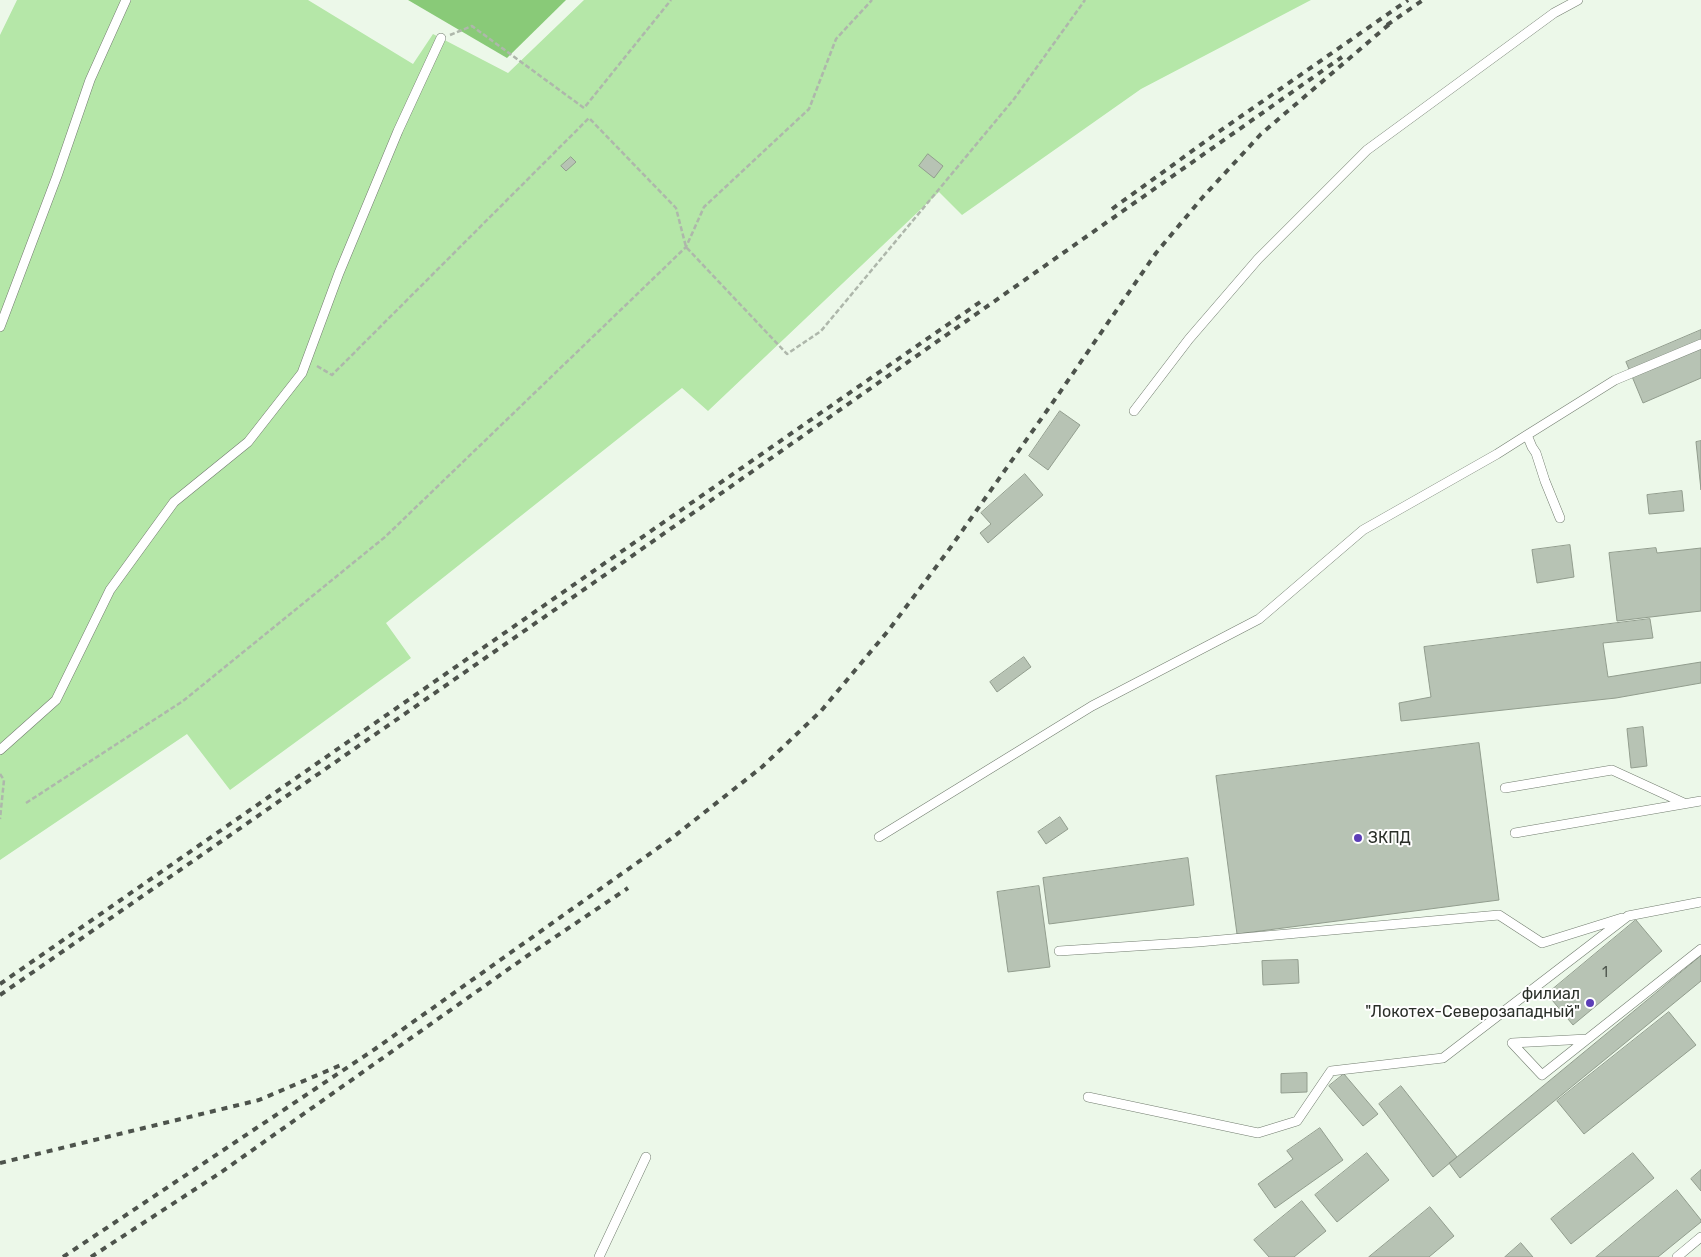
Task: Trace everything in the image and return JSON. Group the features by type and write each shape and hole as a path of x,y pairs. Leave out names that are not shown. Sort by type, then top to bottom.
{"lane":[{"path":"0,327 57,176 90,80 126,0"},
{"path":"1134,411 1189,339 1258,259 1367,150 1554,14 1578,0"},
{"path":"0,750 56,700 110,590 174,502 248,442 302,373 339,273 398,131 441,38"},
{"path":"879,837 1092,706 1259,619 1363,530 1498,454 1615,380 1701,344"},
{"path":"1527,435 1536,453 1544,481 1560,518"},
{"path":"1505,788 1612,770 1684,803"},
{"path":"1515,833 1701,800"},
{"path":"1058,951 1198,942 1499,915 1542,943 1628,916 1701,902"},
{"path":"1088,1097 1258,1133 1297,1121 1331,1071 1443,1058 1628,916"},
{"path":"1587,1039 1512,1043 1542,1075 1701,949"},
{"path":"599,1257 646,1157"},
{"path":"1677,1257 1701,1237"}],"path":[{"path":"441,38 472,26 584,108 671,0"},
{"path":"26,803 184,701 385,537 686,247 704,207 810,109 836,39 872,0"},
{"path":"307,360 332,375 589,118 676,208 686,247 787,354 821,331 1014,99 1085,0"},
{"path":"0,774 4,780 0,819"}],"green space":[{"path":"17,0 308,0 413,64 433,34 508,73 584,0 1311,0 1141,89 962,215 939,192 708,411 682,388 386,623 411,658 230,790 187,734 0,860 0,35"},
{"path":"408,0 566,0 507,58"}],"building":[{"path":"928,154 943,166 934,178 919,166"},
{"path":"571,157 576,162 566,171 561,166"},
{"path":"1701,330 1701,378 1643,403 1626,362"},
{"path":"1060,411 1080,425 1048,470 1029,456"},
{"path":"1701,441 1701,490 1696,442"},
{"path":"1025,474 1043,495 988,543 980,533 991,524 981,513"},
{"path":"1682,491 1684,511 1649,514 1647,495"},
{"path":"1570,545 1574,577 1537,583 1532,550"},
{"path":"1656,548 1657,553 1701,548 1701,611 1617,621 1609,553"},
{"path":"1650,619 1653,638 1603,643 1608,677 1701,662 1701,683 1616,698 1401,721 1399,703 1431,697 1424,647"},
{"path":"1024,657 1031,667 997,692 990,682"},
{"path":"1643,727 1647,766 1631,768 1627,729"},
{"name":"ЗКПД","path":"1479,743 1499,900 1237,934 1216,776"},
{"path":"1060,817 1068,829 1046,844 1038,832"},
{"path":"1188,858 1194,905 1049,924 1043,878"},
{"path":"1039,886 1050,967 1008,972 997,892"},
{"path":"1636,920 1662,951 1573,1025 1547,994"},
{"path":"1701,956 1701,981 1460,1178 1449,1163"},
{"path":"1298,960 1299,983 1263,985 1262,961"},
{"path":"1669,1012 1696,1045 1584,1134 1557,1101"},
{"path":"1307,1073 1307,1092 1281,1093 1281,1074"},
{"path":"1344,1074 1378,1114 1363,1126 1329,1086"},
{"path":"1401,1086 1457,1157 1433,1177 1379,1104"},
{"path":"1320,1128 1343,1160 1275,1208 1258,1184 1293,1159 1287,1151"},
{"path":"1367,1153 1389,1180 1337,1222 1315,1195"},
{"path":"1633,1153 1654,1178 1571,1244 1551,1219"},
{"path":"1701,1170 1701,1191 1691,1179"},
{"path":"1677,1190 1701,1222 1658,1257 1596,1257"},
{"path":"1302,1201 1326,1231 1294,1257 1269,1257 1254,1240"},
{"path":"1430,1207 1454,1236 1429,1257 1369,1257"},
{"path":"1521,1243 1533,1257 1505,1257"}],"railway":[{"path":"1112,209 1217,133 1408,0"},
{"path":"1387,25 1423,0"},
{"path":"63,1257 375,1049 672,838 762,767 821,711 888,631 948,551 1156,253 1202,198 1261,134 1393,21"},
{"path":"0,995 612,570 1342,57"},
{"path":"0,984 983,300"},
{"path":"91,1257 220,1173 527,956 628,888"},
{"path":"0,1163 259,1100 341,1065"}],"place":[{"name":"ЗКПД","path":"1358,838"},
{"name":"филиал \"Локотех-Северозападный\"","path":"1590,1003"}]}
